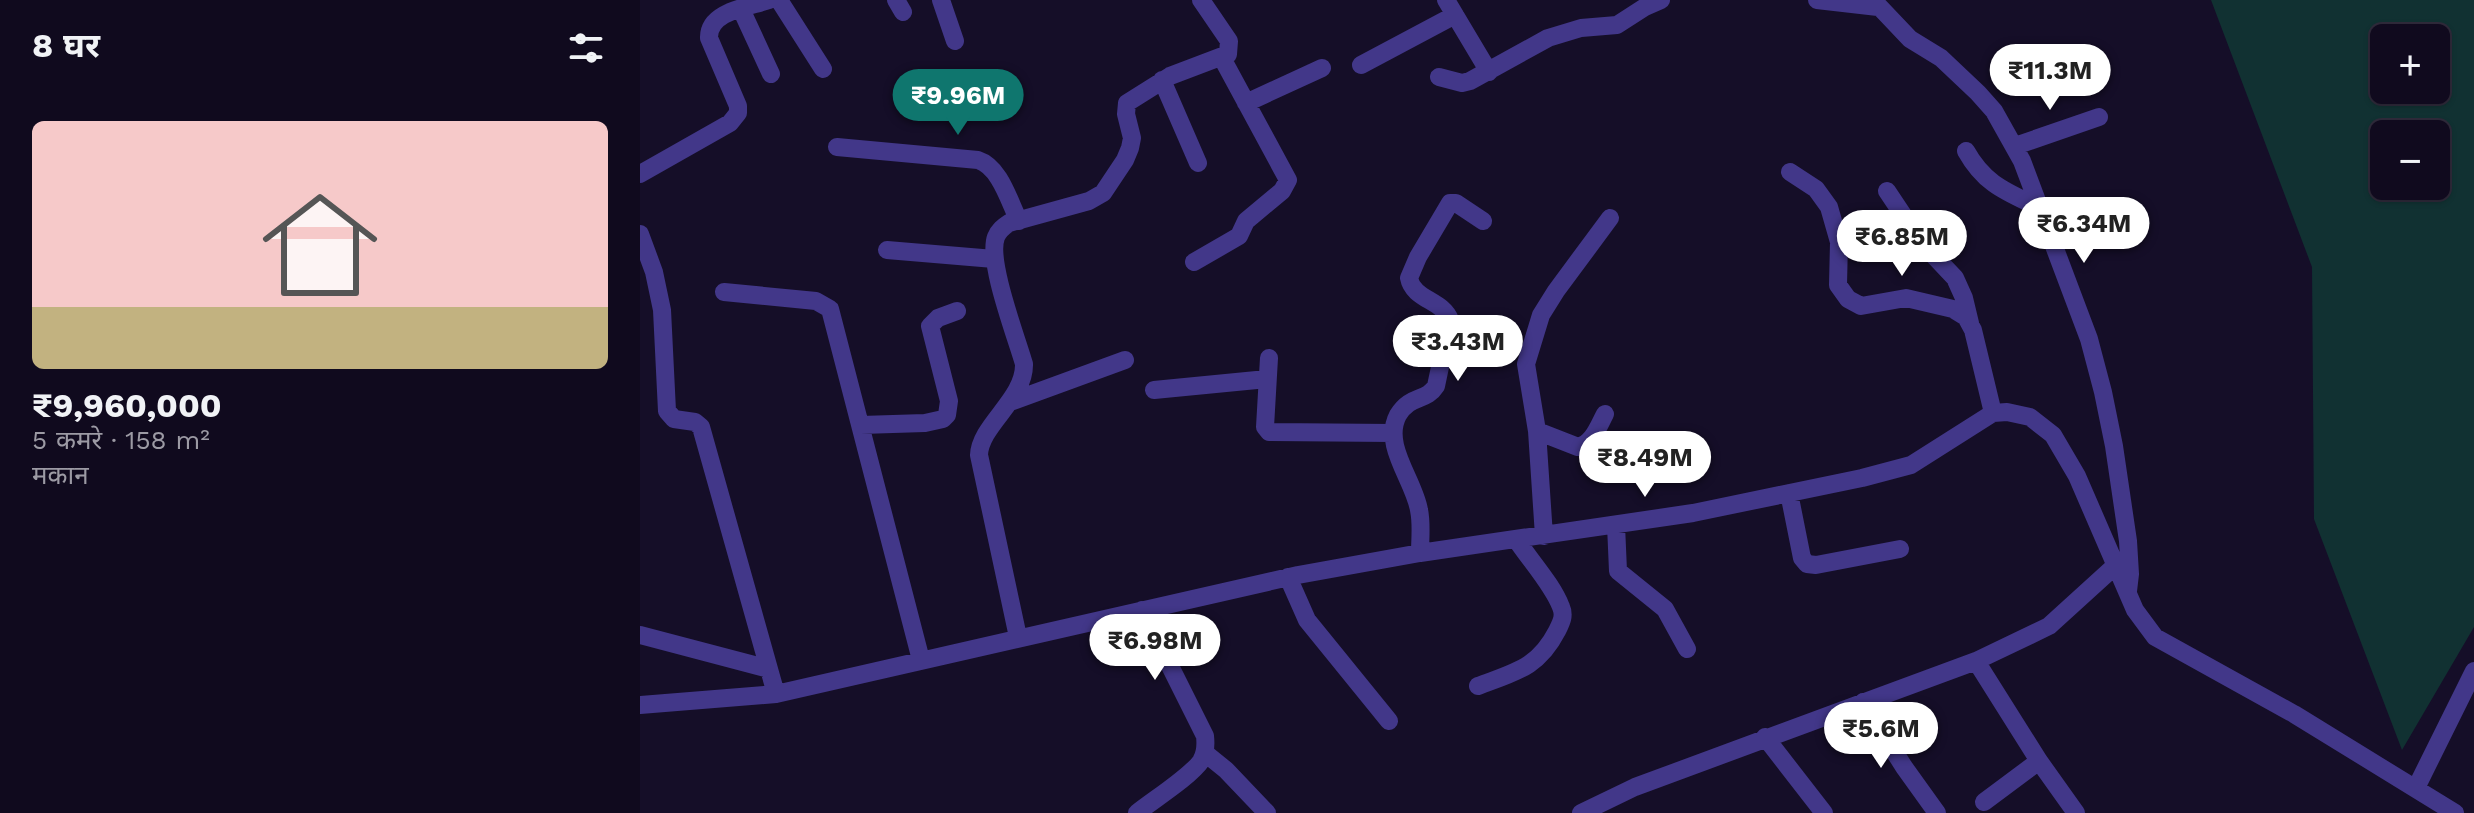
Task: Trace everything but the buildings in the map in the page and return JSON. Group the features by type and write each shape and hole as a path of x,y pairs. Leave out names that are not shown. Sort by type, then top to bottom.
{"street":[{"path":"640,174 730,123 738,113 709,31 717,19 769,0"},
{"path":"779,0 823,69"},
{"path":"941,0 955,41"},
{"path":"1018,637 979,455 980,445 1021,382 1024,364 994,259 998,233 1005,225 1089,201 1103,193 1130,148 1132,138 1126,114 1127,103 1162,80 1222,58 1230,52 1229,41 1201,0"},
{"path":"1439,77 1462,83 1489,72 1548,38 1581,28 1617,25 1661,0"},
{"path":"1817,0 1876,4 1910,39 1957,70 1994,111 2015,146 2089,339 2103,392 2126,526 2130,564 2127,593"},
{"path":"1361,65 1450,8 1489,72"},
{"path":"741,9 771,74"},
{"path":"1194,262 1239,236 1246,221 1282,191 1288,180 1222,58"},
{"path":"1246,103 1322,68"},
{"path":"1162,80 1198,163"},
{"path":"2015,146 2099,117"},
{"path":"837,147 987,163 994,170 1019,221"},
{"path":"1966,151 1974,166 1989,182 2040,208"},
{"path":"1790,172 1816,189 1829,207 1839,242 1838,285 1848,299 1861,306 1906,298 1953,309 1970,323"},
{"path":"1887,191 1921,242 1955,278 1964,298 1993,413"},
{"path":"1420,553 1420,511 1393,433 1398,415 1406,404 1431,394 1436,386 1450,320 1445,311 1411,287 1410,271 1450,203 1456,203 1483,221"},
{"path":"1544,536 1537,431 1526,364 1541,315 1610,218"},
{"path":"640,234 654,272 662,310 667,411 674,419 695,422 701,427 776,694"},
{"path":"887,250 994,259"},
{"path":"724,292 816,301 827,306 833,316 921,660"},
{"path":"861,425 925,423 947,415 949,401 930,326 938,318 957,311"},
{"path":"1269,358 1265,427 1271,433 1393,433"},
{"path":"1010,402 1125,360"},
{"path":"1154,390 1267,379"},
{"path":"640,705 776,694 1288,577 1420,553 1616,525 1862,478 1911,465 1993,413 2007,412 2030,417 2053,435 2077,476 2141,622 2163,643 2294,714 2455,813"},
{"path":"1537,431 1582,446 1591,440 1605,414"},
{"path":"1789,493 1802,558 1807,564 1816,565 1900,549"},
{"path":"1616,525 1618,571 1665,609 1687,649"},
{"path":"1478,686 1524,669 1535,661 1552,641 1563,617 1560,604 1516,539"},
{"path":"1581,813 1635,787 1976,661 2049,626 2115,566"},
{"path":"1288,577 1307,620 1389,721"},
{"path":"1137,813 1198,765 1205,753 1205,736 1142,610"},
{"path":"640,635 769,669"},
{"path":"1976,661 2076,813"},
{"path":"2416,788 2474,671"},
{"path":"1863,702 1937,813"},
{"path":"1765,737 1824,813"},
{"path":"1205,753 1267,813"},
{"path":"1984,802 2039,761"}],"green space":[{"path":"2211,0 2474,0 2474,627 2402,750 2314,519 2312,267"}]}
